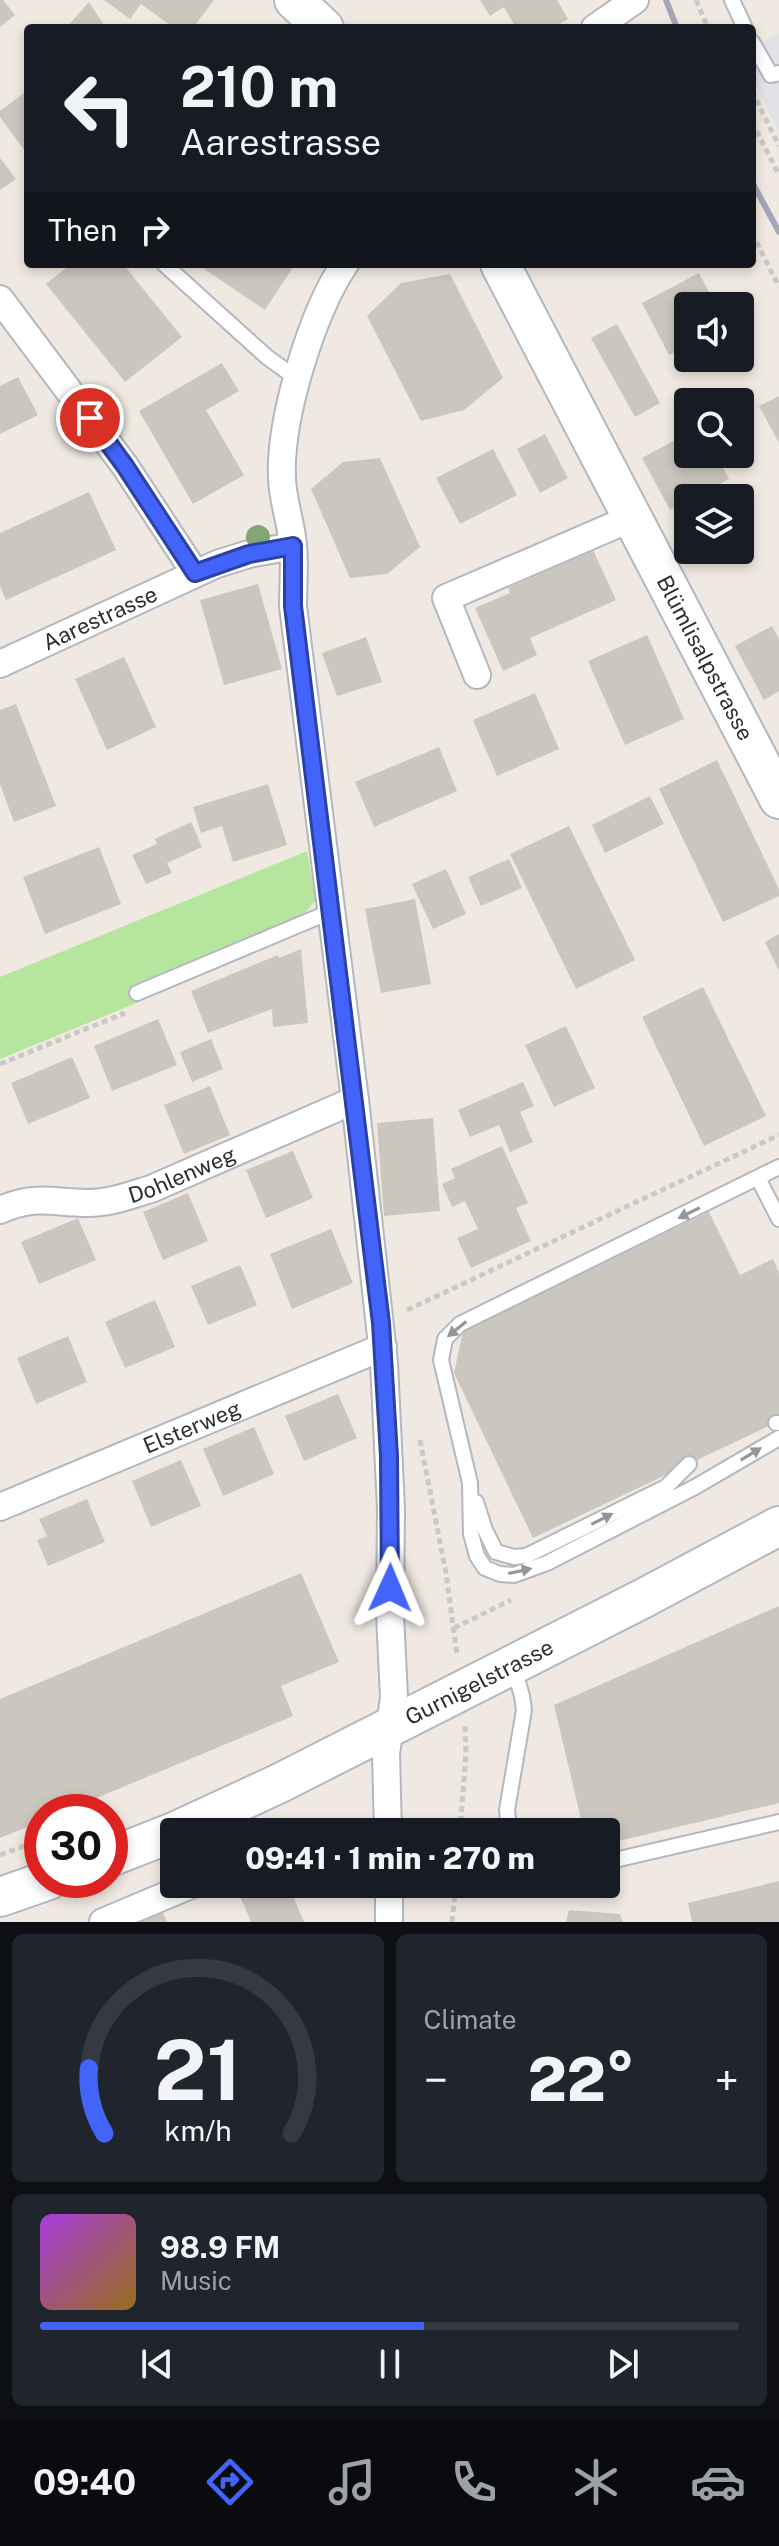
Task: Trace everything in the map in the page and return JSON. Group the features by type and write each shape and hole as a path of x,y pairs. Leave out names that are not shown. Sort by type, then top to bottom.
{"main road":[{"path":"294,0 320,24"},
{"name":"Blümlisalpstrasse","path":"502,268 779,799"},
{"name":"Gurnigelstrasse","path":"208,1818 779,1526"},
{"name":"Gurnigelstrasse","path":"128,1850 160,1837"},
{"path":"0,1897 24,1889"}],"street":[{"path":"601,24 635,0"},
{"path":"343,268 320,311 296,378 282,457 282,481 293,546 293,606 382,1335 391,1509 390,1615 394,1697 386,1754 388,1818"},
{"path":"0,299 125,466 195,573"},
{"path":"477,675 446,598 634,517"},
{"name":"Aarestrasse","path":"1,662 195,573 249,554 293,546"},
{"name":"Dohlenweg","path":"0,1210 31,1200 88,1203 124,1198 355,1100"},
{"name":"Elsterweg","path":"0,1507 382,1335"},
{"path":"103,1922 160,1898"},
{"path":"389,1898 389,1922"}],"lane":[{"path":"732,0 743,24"},
{"path":"756,49 771,75 779,73"},
{"path":"168,268 267,357 296,378"},
{"path":"144,990 332,911"},
{"path":"689,1464 666,1487 541,1550 514,1557 504,1556 492,1546 470,1483 441,1360 445,1339 460,1324 779,1167"},
{"path":"758,1178 779,1219"},
{"path":"470,1483 471,1534 477,1556 485,1568 514,1575 547,1563 695,1487 779,1438"},
{"path":"508,1818 524,1710 512,1664"},
{"path":"620,1859 779,1822"}],"path":[{"path":"696,0 706,24"},
{"path":"756,98 779,146"},
{"path":"756,130 779,175"},
{"path":"756,241 779,287"},
{"path":"0,1064 145,1004 144,990"},
{"path":"382,1335 779,1135"},
{"path":"418,1433 446,1573 457,1656"},
{"path":"461,1818 466,1769 465,1721"},
{"path":"0,1855 24,1846"},
{"path":"452,1922 455,1898"}],"shaded area":[{"path":"779,33 779,134 756,85 756,46"}],"green space":[{"path":"307,851 316,900 304,914 133,985 139,1002 0,1059 0,977"}],"building":[{"path":"0,0 15,15 0,27"},
{"path":"104,0 214,0 196,24 168,24 141,4 130,19"},
{"path":"480,0 557,0 568,19 560,24 514,24 504,7 490,16"},
{"path":"89,2 103,24 70,24"},
{"path":"24,93 24,150 0,117 0,111"},
{"path":"0,158 16,179 0,190"},
{"path":"66,268 126,268 182,337 125,382 46,284"},
{"path":"203,268 292,268 265,310"},
{"path":"699,273 709,292 674,292 674,352 669,355 642,303"},
{"path":"450,274 503,378 464,410 421,421 367,316 401,283"},
{"path":"617,324 660,403 635,417 591,338"},
{"path":"222,363 239,391 206,410 244,475 193,504 139,411"},
{"path":"18,377 38,415 0,434 0,386"},
{"path":"779,396 779,443 759,406"},
{"path":"545,434 568,478 540,493 517,449"},
{"path":"674,441 674,468 723,468 729,479 720,484 674,484 674,508 670,510 642,458"},
{"path":"493,449 517,495 460,524 436,478"},
{"path":"380,458 420,547 387,574 350,578 311,489 343,462"},
{"path":"89,492 116,550 6,600 0,586 0,533"},
{"path":"593,550 616,600 530,638 537,655 503,671 475,608 510,593 508,588"},
{"path":"258,584 282,669 224,685 200,600"},
{"path":"772,626 779,639 779,691 764,700 735,646"},
{"path":"647,635 684,719 625,745 588,661"},
{"path":"366,637 382,682 337,696 322,653"},
{"path":"124,657 156,727 107,750 75,679"},
{"path":"535,693 559,749 497,776 473,720"},
{"path":"16,704 56,806 14,822 0,784 0,710"},
{"path":"439,747 457,791 374,827 355,782"},
{"path":"717,760 779,889 779,896 723,922 659,789"},
{"path":"268,784 287,845 233,862 222,826 201,833 193,807"},
{"path":"650,796 664,824 605,853 592,825"},
{"path":"191,822 202,847 167,863 172,873 146,884 132,855 157,844 155,839"},
{"path":"569,826 635,960 576,989 510,854"},
{"path":"99,847 121,904 45,934 23,877"},
{"path":"509,859 522,888 481,906 468,877"},
{"path":"446,869 466,914 433,929 412,884"},
{"path":"415,899 431,984 381,993 365,909"},
{"path":"779,934 779,971 765,942"},
{"path":"301,949 308,1023 273,1027 272,1009 208,1033 191,991 278,955 279,958"},
{"path":"703,987 766,1116 704,1146 642,1017"},
{"path":"158,1019 177,1065 112,1091 94,1046"},
{"path":"566,1026 595,1088 554,1107 525,1045"},
{"path":"211,1039 223,1069 192,1082 180,1052"},
{"path":"72,1057 90,1098 28,1124 11,1083"},
{"path":"523,1082 534,1106 520,1112 533,1142 510,1152 499,1125 470,1137 458,1110"},
{"path":"210,1086 230,1135 184,1154 164,1105"},
{"path":"433,1118 440,1211 384,1216 377,1123"},
{"path":"502,1146 528,1203 516,1208 531,1241 471,1268 457,1238 478,1229 465,1201 452,1207 442,1184 455,1178 451,1169"},
{"path":"293,1151 313,1198 266,1218 246,1170"},
{"path":"188,1193 208,1241 163,1260 143,1212"},
{"path":"709,1212 740,1275 773,1259 779,1273 779,1421 533,1538 454,1373 463,1331"},
{"path":"78,1218 96,1260 39,1284 21,1242"},
{"path":"331,1229 353,1283 292,1309 270,1254"},
{"path":"240,1265 257,1305 208,1325 191,1286"},
{"path":"155,1300 175,1347 125,1368 105,1322"},
{"path":"68,1336 87,1382 36,1404 17,1358"},
{"path":"338,1394 357,1438 304,1461 285,1416"},
{"path":"254,1427 274,1474 223,1496 203,1449"},
{"path":"181,1460 201,1506 151,1527 132,1481"},
{"path":"87,1499 105,1542 48,1566 37,1540 47,1536 39,1519"},
{"path":"301,1573 339,1662 281,1686 293,1716 106,1794 24,1794 24,1828 0,1838 0,1699"},
{"path":"779,1606 779,1803 620,1841 620,1818 581,1818 554,1705"},
{"path":"779,1881 779,1922 692,1922 688,1903"},
{"path":"241,1898 294,1898 304,1922 251,1922"},
{"path":"569,1910 620,1914 623,1922 566,1922"},
{"path":"162,1911 167,1922 135,1922"}],"railway":[{"path":"666,0 675,24"},
{"path":"756,189 779,232"}],"route":[{"path":"90,418 195,573 249,554 293,546 293,606 381,1323 391,1509 390,1588"}]}
